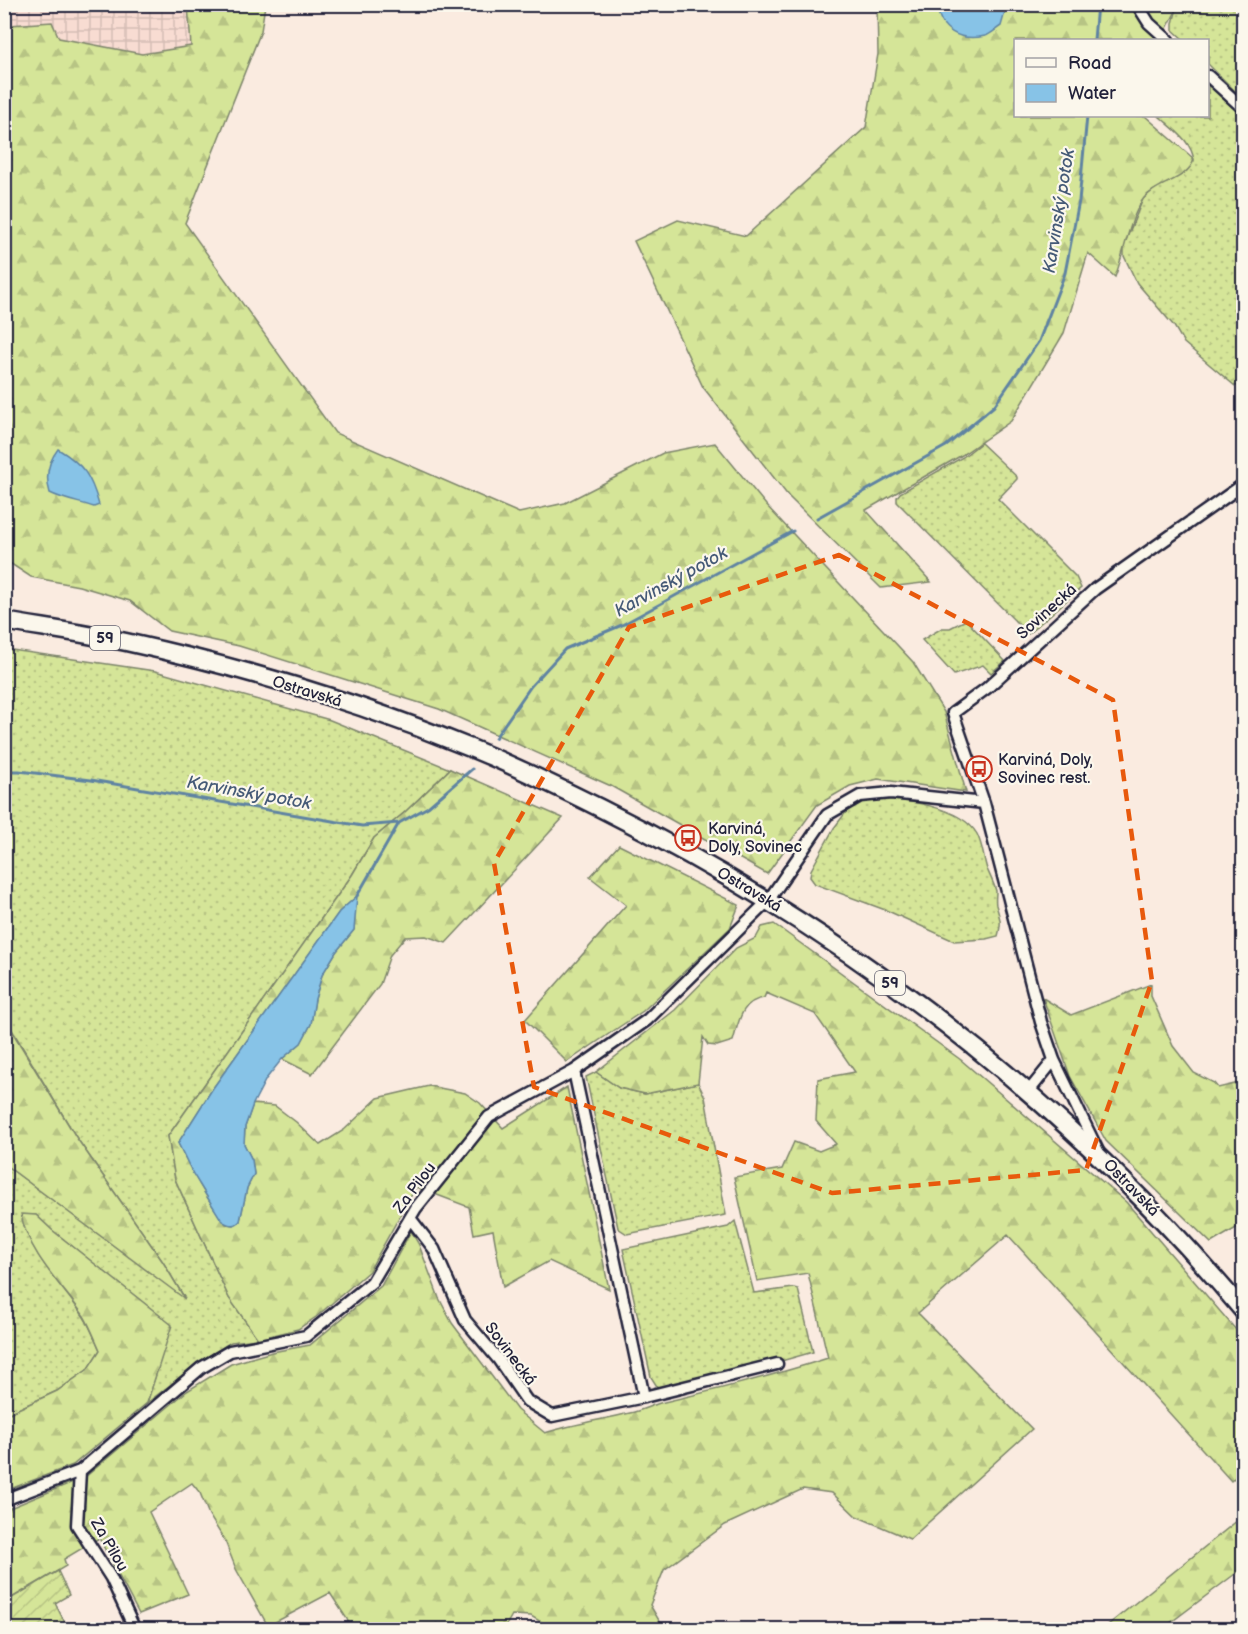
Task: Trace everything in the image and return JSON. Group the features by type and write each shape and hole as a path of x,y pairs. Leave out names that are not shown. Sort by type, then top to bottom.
{"main road":[{"name":"Ostravská","path":"4,621 116,640 196,659 405,723 494,758 669,843 768,901 849,953 929,1011 1029,1091 1101,1157 1139,1196 1244,1312"}],"street":[{"path":"1137,4 1149,23 1167,39"},
{"path":"1209,77 1244,109"},
{"name":"Sovinecká","path":"1101,1157 1054,1060 1041,1022 984,803 953,713 987,687 1095,589 1244,484"},
{"path":"768,901 827,815 860,796 891,793 984,803"},
{"name":"Za Pilou","path":"4,1500 80,1471 201,1368 230,1351 306,1336 372,1282 416,1208 489,1118 574,1071 647,1020 768,901"},
{"path":"1029,1091 1054,1060"},
{"path":"574,1071 644,1397"},
{"name":"Sovinecká","path":"410,1218 434,1249 465,1320 498,1359 527,1401 552,1416 644,1397 777,1364"},
{"name":"Za Pilou","path":"80,1471 77,1525 111,1578 135,1629"}],"highlighted area":[{"path":"839,555 1113,700 1152,981 1086,1170 832,1193 534,1087 494,863 629,627"}],"shaded area":[{"path":"5,5 188,5 191,46 142,54 59,38 10,25 5,32"}],"green space":[{"path":"188,5 265,5 261,31 185,223 335,433 519,513 565,503 663,453 715,443 766,505 913,662 944,712 966,792 878,779 850,786 817,805 767,874 611,786 439,709 239,646 169,631 130,601 79,586 31,577 5,560 5,522 10,488 4,467 5,32 10,25 52,22 59,38 142,54 191,46"},
{"path":"877,5 1179,5 1162,39 1014,39 1014,117 1146,117 1194,159 1186,172 1144,198 1131,225 1115,277 1088,253 1064,333 1011,421 962,455 866,510 931,582 881,588 789,497 703,387 634,241 678,220 746,236 866,127 878,54"},
{"path":"1178,5 1243,5 1243,99 1209,65 1209,39 1183,39 1173,30"},
{"path":"1209,85 1243,117 1243,385 1235,386 1184,343 1174,326 1137,283 1124,256 1124,245 1143,199 1158,186 1175,178 1194,161 1190,147 1160,117 1209,117"},
{"path":"981,443 1017,477 998,499 1076,577 1081,588 1028,634 897,502 900,493 963,457"},
{"path":"966,620 1005,661 991,673 983,665 954,675 922,640 942,628 950,628"},
{"path":"5,649 155,671 330,720 450,769 374,838 352,875 168,1136 175,1179 229,1298 258,1339 231,1342 202,1360 147,1403 171,1325 36,1215 22,1215 25,1228 38,1255 84,1317 100,1350 87,1370 57,1391 5,1415 4,1162 184,1297 163,1262 76,1137 5,1018"},
{"path":"450,769 563,818 446,943 426,936 405,937 390,955 380,984 312,1074 282,1059 301,1043 311,1024 322,975 336,952 354,930 356,897 339,912 213,1088 178,1143 212,1205 226,1224 234,1225 240,1221 247,1188 254,1174 252,1160 244,1144 245,1127 253,1104 275,1106 320,1145 344,1130 378,1098 429,1086 465,1093 480,1103 503,1128 567,1087 609,1289 549,1261 503,1287 493,1230 474,1234 469,1207 416,1187 369,1271 316,1317 298,1329 258,1339 229,1298 175,1179 168,1136 352,875 374,838"},
{"path":"870,799 897,800 929,806 944,810 969,824 979,838 987,869 996,891 1000,923 998,936 954,941 888,911 815,884 810,877 811,870 834,828 849,808"},
{"path":"619,845 739,905 730,928 643,1011 567,1062 525,1020 626,905 590,877"},
{"path":"774,924 961,1060 1126,1202 1243,1338 1243,1470 1231,1481 1008,1235 918,1313 1032,1429 910,1539 856,1516 832,1493 803,1489 725,1525 664,1570 650,1605 664,1629 553,1629 531,1616 512,1615 504,1629 351,1629 330,1593 268,1626 236,1569 225,1541 209,1515 200,1493 192,1483 149,1512 188,1594 139,1614 99,1538 64,1559 66,1566 5,1602 5,1510 85,1477 187,1391 231,1364 272,1352 310,1345 381,1286 411,1231 452,1323 517,1410 545,1433 634,1412 828,1358 808,1273 757,1281 734,1177 782,1169 794,1142 819,1151 836,1144 816,1121 818,1079 855,1072 815,1014 766,993 764,998 750,1003 742,1013 733,1041 717,1046 708,1045 703,1037 698,1083 645,1094 619,1088 596,1072 675,1010 736,948 756,938 762,927"},
{"path":"1151,984 1151,996 1173,1046 1194,1073 1214,1083 1218,1088 1243,1082 1243,1224 1211,1243 1106,1141 1070,1076 1043,998 1071,1015"},
{"path":"4,1018 76,1137 163,1262 185,1299 8,1167 5,1162"},
{"path":"596,1072 619,1088 645,1094 698,1083 705,1097 726,1215 627,1234 618,1228 586,1077"},
{"path":"21,1214 36,1215 172,1325 147,1403 73,1465 5,1491 5,1415 57,1391 87,1370 100,1350 84,1316 38,1255 30,1241"},
{"path":"735,1221 754,1293 798,1289 813,1352 711,1381 658,1388 651,1377 623,1249 728,1227"},
{"path":"1243,1516 1243,1568 1162,1629 1103,1629"},
{"path":"58,1571 69,1595 55,1603 68,1629 6,1629 5,1602"}],"water":[{"path":"1007,4 1001,26 987,35 976,37 967,37 952,32 942,21 937,5"},
{"path":"58,449 74,460 85,472 93,486 99,505 94,507 50,493 48,470"},
{"path":"357,896 354,930 336,952 322,975 311,1024 301,1043 282,1059 266,1079 253,1104 245,1127 244,1144 252,1160 254,1174 247,1188 240,1221 234,1225 227,1224 222,1221 193,1174 178,1143 213,1088 339,912"}],"waterway":[{"name":"Karvinský potok","path":"1094,39 1097,4"},
{"name":"Karvinský potok","path":"817,518 946,446 994,406 1039,341 1065,273 1079,201 1087,117"},
{"name":"Karvinský potok","path":"495,738 531,686 565,649 622,625 793,531"},
{"name":"Karvinský potok","path":"4,771 91,780 362,826 399,823 428,807 472,769"},
{"path":"357,896 399,823"}],"place":[{"name":"Karviná, Doly, Sovinec rest.","path":"979,769"},
{"name":"Karviná, Doly, Sovinec","path":"688,838"}]}
